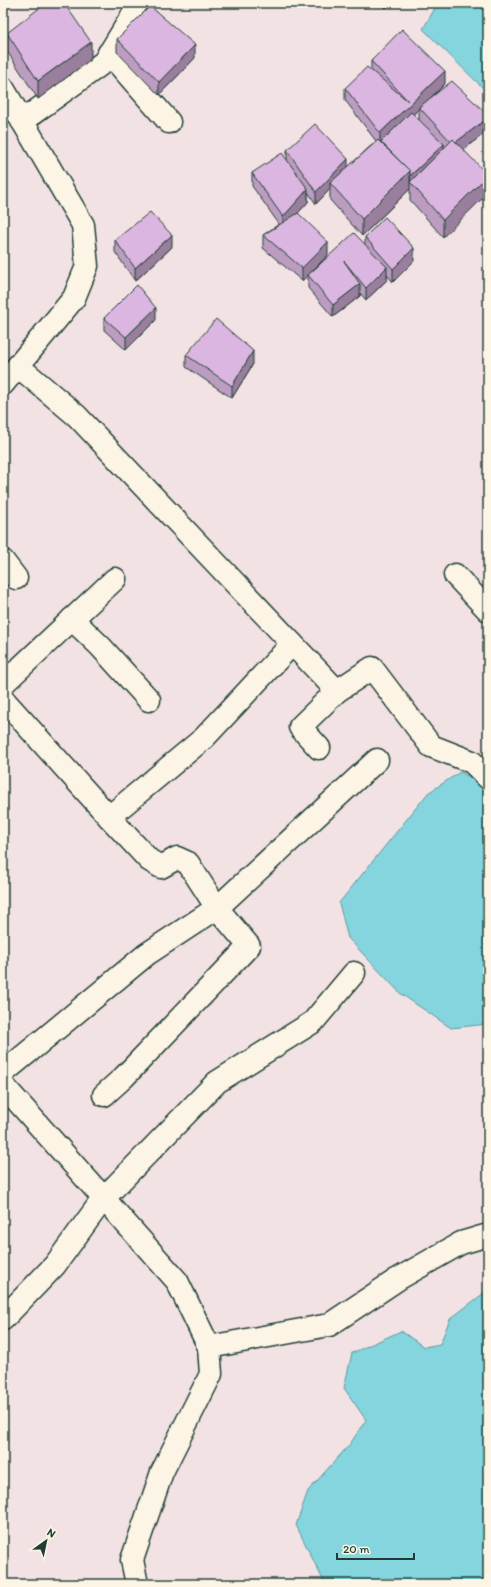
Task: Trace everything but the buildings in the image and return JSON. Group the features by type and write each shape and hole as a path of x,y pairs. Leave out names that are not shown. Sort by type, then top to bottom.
{"street":[{"path":"22,121 104,62 134,12 142,3"},
{"path":"109,53 169,122"},
{"path":"3,88 83,225 87,266 74,298 3,384"},
{"path":"18,366 77,416 337,691"},
{"path":"455,575 488,610"},
{"path":"3,684 115,579"},
{"path":"72,619 149,700"},
{"path":"109,817 204,738 292,644"},
{"path":"319,748 300,727 337,691 372,668 432,746 472,762 488,778"},
{"path":"3,699 149,860 162,867 177,858 188,863 217,908 248,946 124,1077 104,1095"},
{"path":"3,1073 147,954 217,908 377,760"},
{"path":"3,1319 55,1265 103,1199 217,1082 313,1022 354,973"},
{"path":"3,1085 177,1282 209,1347 211,1374 162,1472 132,1560 137,1584"},
{"path":"209,1347 329,1325 398,1279 461,1243 488,1235"}],"water":[{"path":"438,3 488,3 488,93 423,29"},
{"path":"460,772 488,786 488,1024 451,1028 401,994 348,938 339,903 428,793"},
{"path":"488,1287 488,1584 325,1584 296,1525 308,1491 350,1444 366,1420 344,1388 352,1353 401,1331 424,1347 440,1344 450,1319 484,1293"}]}
